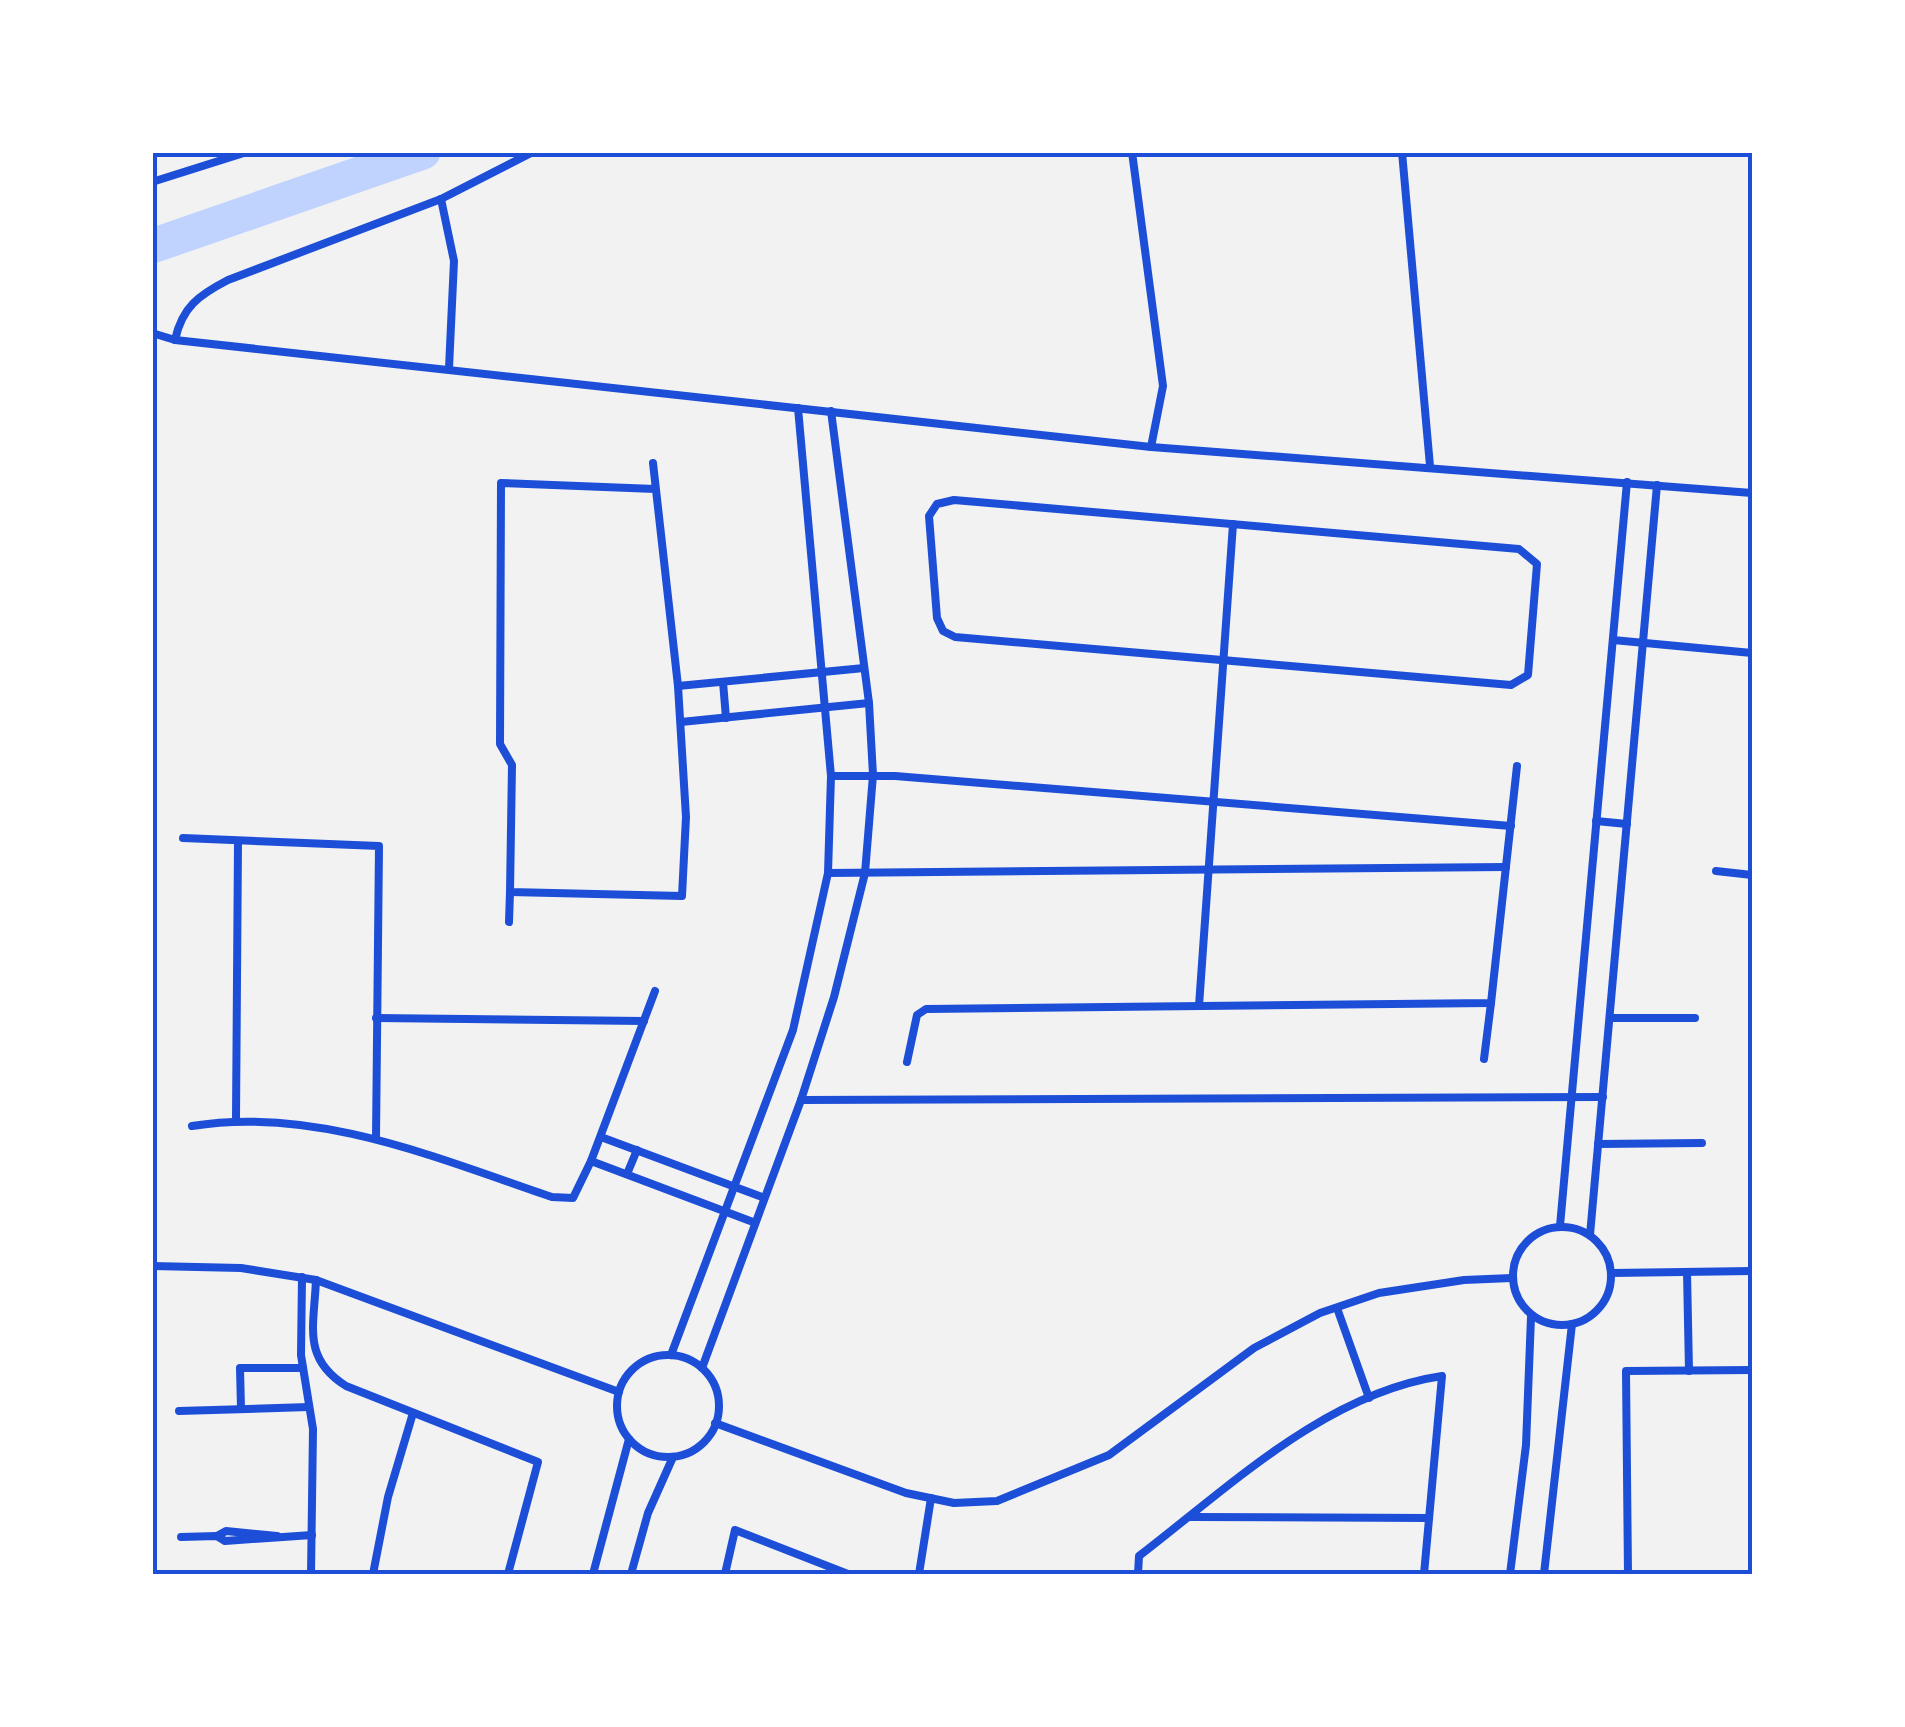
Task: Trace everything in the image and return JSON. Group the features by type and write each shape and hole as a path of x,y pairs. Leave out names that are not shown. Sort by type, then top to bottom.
{"street":[{"path":"152,182 247,152"},
{"path":"175,340 180,320 195,298 228,280 441,199 533,152"},
{"path":"1132,152 1162,386 1151,447"},
{"path":"1402,152 1430,466"},
{"path":"441,199 454,261 449,368"},
{"path":"152,333 175,340 1151,447 1752,493"},
{"path":"671,1355 793,1030 828,872 831,776 827,708 798,408"},
{"path":"702,1368 801,1100 834,997 864,873 873,775 869,703 831,411"},
{"path":"510,892 682,896 686,817 681,722 653,463"},
{"path":"1560,1226 1627,482"},
{"path":"509,922 512,765 500,744 501,483 655,489"},
{"path":"1590,1235 1657,485"},
{"path":"954,500 1519,549 1538,564 1528,675 1511,685 1223,660 955,637 943,630 937,618 928,516 937,504 954,500"},
{"path":"1199,1006 1233,524"},
{"path":"1612,640 1752,654"},
{"path":"678,686 864,668"},
{"path":"723,682 726,718"},
{"path":"681,722 869,703"},
{"path":"1484,1059 1518,766"},
{"path":"831,776 873,775 1511,826"},
{"path":"1596,822 1627,824"},
{"path":"184,838 379,846 376,1138"},
{"path":"236,1119 238,840"},
{"path":"828,872 1506,867"},
{"path":"1716,872 1752,875"},
{"path":"192,1126 236,1119 376,1138 563,1200 572,1198 591,1162 655,992"},
{"path":"907,1062 917,1015 926,1009 1491,1003"},
{"path":"376,1018 644,1021"},
{"path":"1610,1018 1695,1018"},
{"path":"801,1100 1602,1097"},
{"path":"601,1137 762,1197"},
{"path":"1598,1144 1702,1143"},
{"path":"628,1174 638,1150"},
{"path":"591,1162 754,1222"},
{"path":"1510,1574 1526,1445 1531,1317 1516,1295 1512,1278 1520,1248 1544,1229 1560,1226 1590,1235 1602,1246 1612,1273 1601,1307 1572,1324 1555,1325 1531,1317"},
{"path":"152,1266 241,1268 316,1280 619,1392"},
{"path":"1612,1273 1752,1271"},
{"path":"1687,1272 1689,1371"},
{"path":"302,1277 303,1368 309,1407 311,1574"},
{"path":"716,1423 930,1498 954,1503 997,1501 1109,1455 1254,1348 1337,1308 1379,1293 1464,1280 1512,1278"},
{"path":"316,1280 314,1356 323,1371 346,1386 538,1462 508,1574"},
{"path":"1337,1308 1370,1398"},
{"path":"1544,1574 1572,1324"},
{"path":"593,1574 628,1438 617,1408 619,1392 638,1364 671,1355 702,1368 718,1397 716,1423 703,1444 673,1457 656,1456 628,1438"},
{"path":"241,1409 240,1368 303,1368"},
{"path":"1628,1574 1626,1371 1752,1370"},
{"path":"1138,1574 1139,1556 1271,1455 1370,1398 1405,1382 1442,1376 1424,1574"},
{"path":"180,1410 309,1407"},
{"path":"373,1574 388,1497 413,1413"},
{"path":"631,1574 648,1513 673,1457"},
{"path":"920,1574 930,1498"},
{"path":"1190,1516 1429,1518"},
{"path":"725,1574 735,1530 848,1574"},
{"path":"181,1536 216,1536 226,1531 312,1535"}],"waterway":[{"path":"152,246 423,152"}]}
